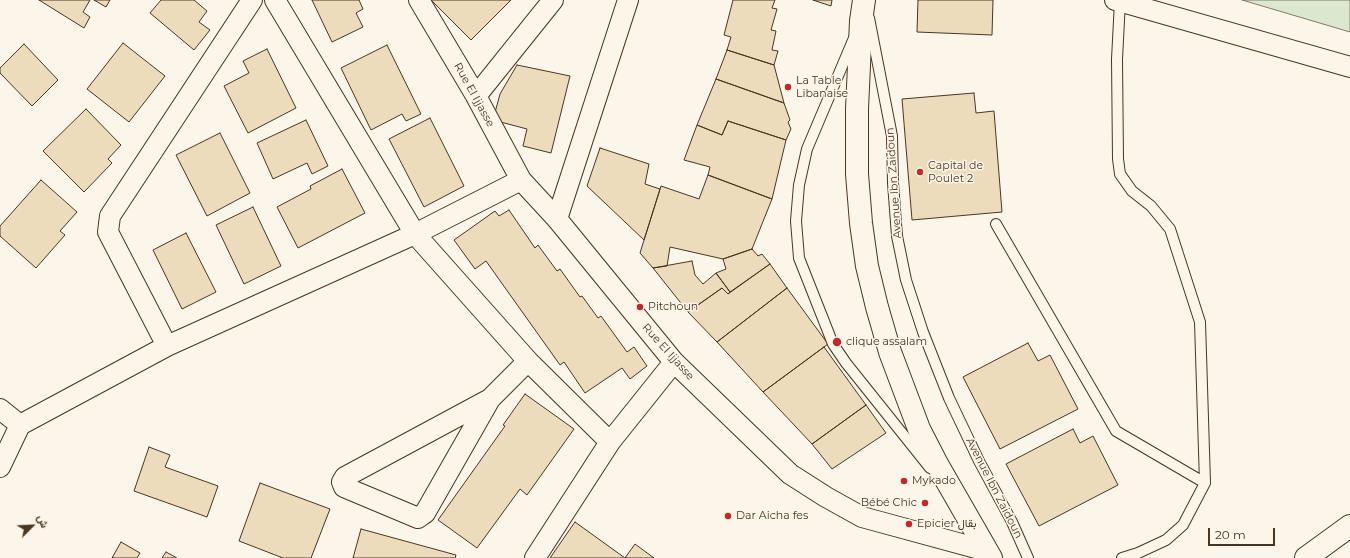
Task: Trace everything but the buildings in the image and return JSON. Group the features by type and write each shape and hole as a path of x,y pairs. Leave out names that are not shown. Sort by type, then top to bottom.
{"street":[{"path":"167,346 108,232 110,216 252,0"},
{"path":"275,0 415,234 528,361 610,442"},
{"name":"Rue El Ijjasse","path":"419,0 476,96 521,180 557,219 674,362 790,474 826,497 862,517 989,554"},
{"path":"476,96 553,0"},
{"path":"557,219 628,0"},
{"name":"Avenue Ibn Zaidoun","path":"865,0 861,22 856,109 857,174 861,223 867,266 890,352 919,429 937,464 989,554"},
{"path":"1118,1 1350,67"},
{"path":"0,467 20,425 167,346 415,234 521,180"},
{"path":"490,399 345,477 342,482 344,487 418,518 422,516 490,399 528,361"},
{"path":"535,558 610,442 674,362"},
{"path":"0,409 20,425"},
{"path":"1306,558 1350,526"}],"lane":[{"name":"Avenue Ibn Zaidoun","path":"865,0 892,136 893,184 897,236 906,280 923,332 949,398 1012,522 1028,558"},
{"path":"1118,1 1118,159 1120,174 1132,191 1151,206 1170,229 1200,322 1205,483 1183,525 1166,540 1138,553 1122,558"},
{"path":"861,22 807,149 799,185 796,221 799,258 833,344 846,363 960,505"},
{"path":"996,224 1116,431 1205,483"}],"green space":[{"path":"1242,0 1350,0 1350,32"}],"place":[{"name":"La Table Libanaise","path":"788,87"},
{"name":"Capital de Poulet 2","path":"920,172"},
{"name":"Pitchoun","path":"640,307"},
{"name":"clique assalam","path":"837,342"},
{"name":"Mykado","path":"904,481"},
{"name":"Bébé Chic","path":"925,503"},
{"name":"Dar Aicha fes","path":"728,516"},
{"name":"Epicier بقال","path":"909,524"}]}
